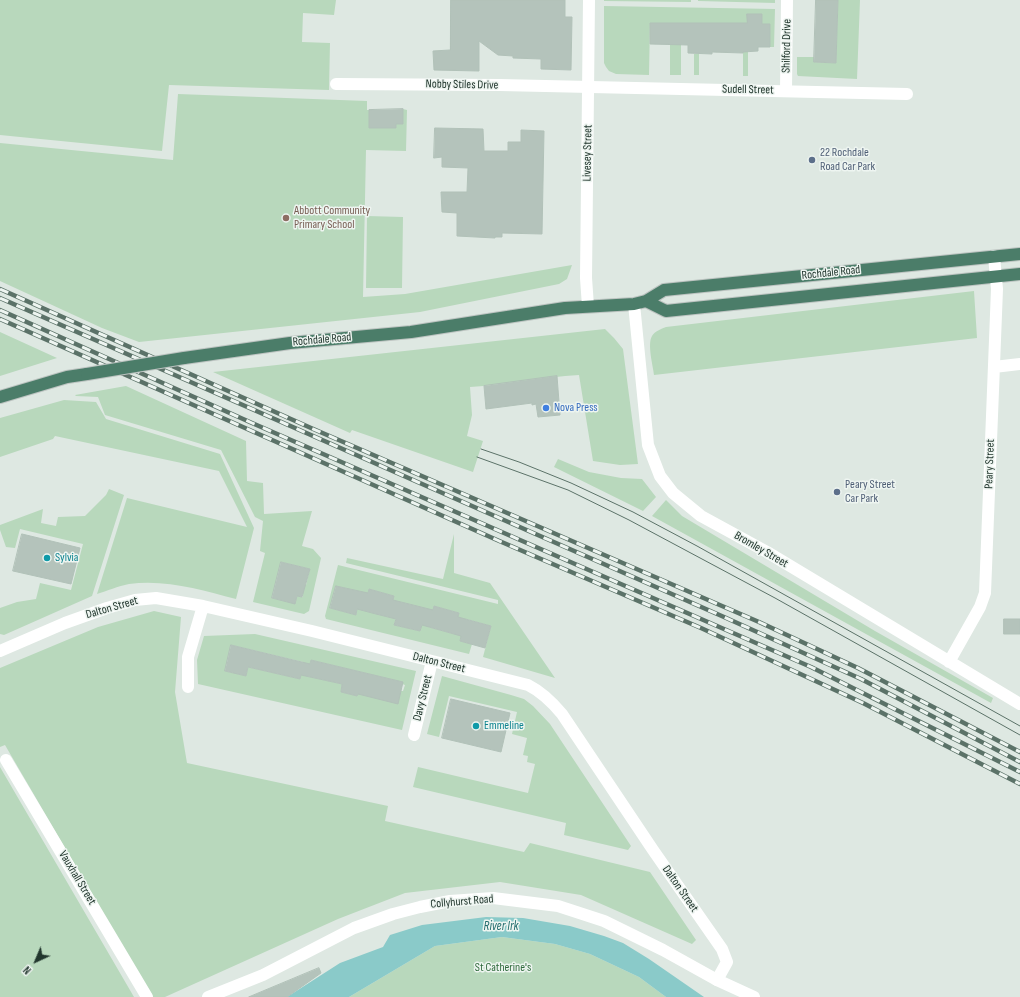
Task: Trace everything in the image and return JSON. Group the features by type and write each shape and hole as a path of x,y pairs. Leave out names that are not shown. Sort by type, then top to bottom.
{"highway":[{"name":"Rochdale Road","path":"0,397 67,377 184,358 290,343 411,332 518,315 588,306 634,304 646,301 664,290 1020,254"},
{"name":"Rochdale Road","path":"646,301 666,311 1020,274"}],"street":[{"name":"Livesey Street","path":"588,306 586,278 589,0"},
{"name":"Shilford Drive","path":"786,91 787,0"},
{"name":"Nobby Stiles Drive","path":"336,84 589,87"},
{"name":"Sudell Street","path":"589,87 907,94"},
{"name":"Peary Street","path":"948,662 980,606 985,593 997,289 994,256"},
{"name":"Bromley Street","path":"634,304 648,445 658,472 673,493 701,516 767,552 1020,704"},
{"path":"994,367 1020,364"},
{"name":"Dalton Street","path":"0,651 65,623 107,608 135,600 156,598 203,606 312,631 528,685 536,689 551,701 566,720 652,850 722,948 727,962 717,980"},
{"path":"188,687 188,657 203,606"},
{"name":"Davy Street","path":"414,735 432,661"},
{"name":"Vauxhall Street","path":"6,760 147,997"},
{"name":"Collyhurst Road","path":"208,997 262,975 354,928 393,914 420,906 493,898 558,906 604,921 663,950 717,980 754,997"}],"green space":[{"path":"0,0 336,0 334,15 303,13 302,42 330,43 329,90 169,85 162,151 0,135"},
{"path":"691,0 691,2 604,1"},
{"path":"775,0 775,3 698,1"},
{"path":"838,0 860,0 857,79 798,76 797,57 814,57 814,62 836,63"},
{"path":"604,6 775,9 774,47 770,47 770,24 762,24 761,14 747,14 747,23 650,23 649,75 616,74 609,71 604,63"},
{"path":"670,44 681,44 681,75 670,75"},
{"path":"743,47 748,47 748,76 743,76"},
{"path":"694,54 699,54 699,75 694,75"},
{"name":"Abbott Community Primary School","path":"178,94 367,101 367,110 369,110 369,128 396,128 396,124 403,109 407,110 406,151 366,150 363,297 405,294 572,265 567,279 559,284 420,312 139,342 102,328 0,281 0,143 173,160"},
{"path":"367,216 403,217 402,288 366,288"},
{"path":"974,291 977,338 654,375 650,349 652,336 658,330 666,327"},
{"path":"605,329 623,349 638,464 620,465 593,461 579,375 470,387 472,415 467,436 483,441 473,472 352,430 350,433 213,372"},
{"path":"0,332 57,358 0,376"},
{"path":"126,386 246,441 247,481 263,483 264,514 312,511 302,546 313,549 321,558 309,611 304,614 253,602 265,553 260,551 263,521 255,517 221,450 105,415 98,397 75,395","holes":["281,562 310,569 306,585 300,584 299,592 303,593 303,597 297,596 295,603 272,598"]},
{"path":"64,400 96,402 106,419 220,454 254,528 236,599 183,586 156,583 129,584 97,594 127,498 247,527 219,471 55,436 53,439 0,457 0,418"},
{"path":"558,459 589,472 621,478 642,479 656,497 643,511 554,467"},
{"path":"109,489 124,495 92,596 4,635 0,634 0,608 17,602 36,599 40,583 71,590 83,544 20,529 15,548 6,547 0,530 0,525 43,509 41,523 56,526 58,517 85,516 106,495"},
{"path":"666,500 682,516 875,631 993,698 991,703 652,516"},
{"path":"454,534 454,573 490,583 555,678 483,657 491,626 466,619 460,641 472,644 469,654 326,619 325,616 338,565 498,604 498,600 346,563 347,558 443,579","holes":["336,586 361,592 356,615 330,608","369,589 394,596 389,617 363,610","400,602 426,609 420,631 394,625","434,606 459,613 454,634 429,627"]},
{"path":"154,611 181,617 175,692 187,763 388,806 385,821 524,852 530,843 650,872 696,940 692,944 581,895 500,882 405,893 338,919 165,997 152,997 5,745 0,747 0,668 98,627"},
{"path":"255,634 416,671 402,730 198,684 197,660 204,636","holes":["231,645 303,662 300,679 248,667 246,676 238,674 234,670 233,673 225,671","311,660 402,682 402,684 405,685 403,691 359,688 357,696 341,692 342,684 307,676"]},
{"path":"442,676 524,699 533,706 550,724 631,846 628,850 564,835 566,823 413,787 418,767 528,793 535,764 527,762 528,756 523,755 527,738 512,734 517,712 449,696 439,737 427,734"},
{"path":"0,767 134,997 0,997"},
{"name":"St Catherine's","path":"502,937 555,944 590,954 639,977 666,997 349,997 435,946"}],"water":[{"name":"River Irk","path":"486,917 523,918 570,926 604,936 623,943 704,997 666,997 639,977 590,954 555,944 502,937 435,946 349,997 287,997 340,963 383,947 390,935 422,925"}],"building":[{"path":"451,0 565,0 565,17 572,17 571,70 541,69 541,59 513,58 513,56 498,55 479,41 479,71 434,70 433,51 450,50"},
{"path":"816,0 838,0 836,63 814,62"},
{"path":"747,14 762,14 762,24 770,24 770,47 758,47 758,51 743,53 712,52 712,54 688,53 688,45 650,44 650,23 747,23"},
{"path":"403,109 403,124 396,124 396,128 369,128 369,110"},
{"path":"435,128 483,129 484,151 508,151 508,142 521,142 521,130 544,131 542,234 502,233 502,237 495,238 457,236 457,213 442,212 441,192 467,192 468,168 442,167 442,157 434,158"},
{"path":"557,376 560,415 538,417 536,404 532,405 532,403 486,409 484,386"},
{"name":"Sylvia","path":"22,534 80,548 71,584 13,571"},
{"path":"281,562 310,569 302,597 297,596 295,604 272,598"},
{"path":"336,586 368,593 369,589 394,596 393,600 433,610 434,606 459,613 458,617 491,626 485,648 460,641 461,636 422,625 420,631 394,625 396,619 357,609 356,615 330,608"},
{"path":"1004,619 1020,619 1020,634 1004,634"},
{"path":"231,645 310,664 311,660 403,682 398,704 358,694 357,696 341,692 342,684 301,675 300,679 248,667 246,676 225,671"},
{"name":"Emmeline","path":"451,699 510,713 501,752 442,738"},
{"path":"319,968 321,973 287,997 249,997"}],"tram line":[{"path":"481,449 519,462 571,483 633,512 697,546 1020,726"},
{"path":"477,457 568,490 629,520 775,598 1020,735"}],"railway":[{"path":"0,289 311,428 759,622 858,668 1020,752"},
{"path":"0,298 724,617 861,679 1020,762"},
{"path":"0,310 252,423 811,667 1020,772"},
{"path":"0,319 497,540 701,628 863,703 1020,784"}],"place":[{"name":"22 Rochdale Road Car Park","path":"812,160"},
{"name":"Abbott Community Primary School","path":"286,218"},
{"name":"Nova Press","path":"546,408"},
{"name":"Peary Street Car Park","path":"837,492"},
{"name":"Sylvia","path":"47,558"},
{"name":"Emmeline","path":"476,726"}]}
